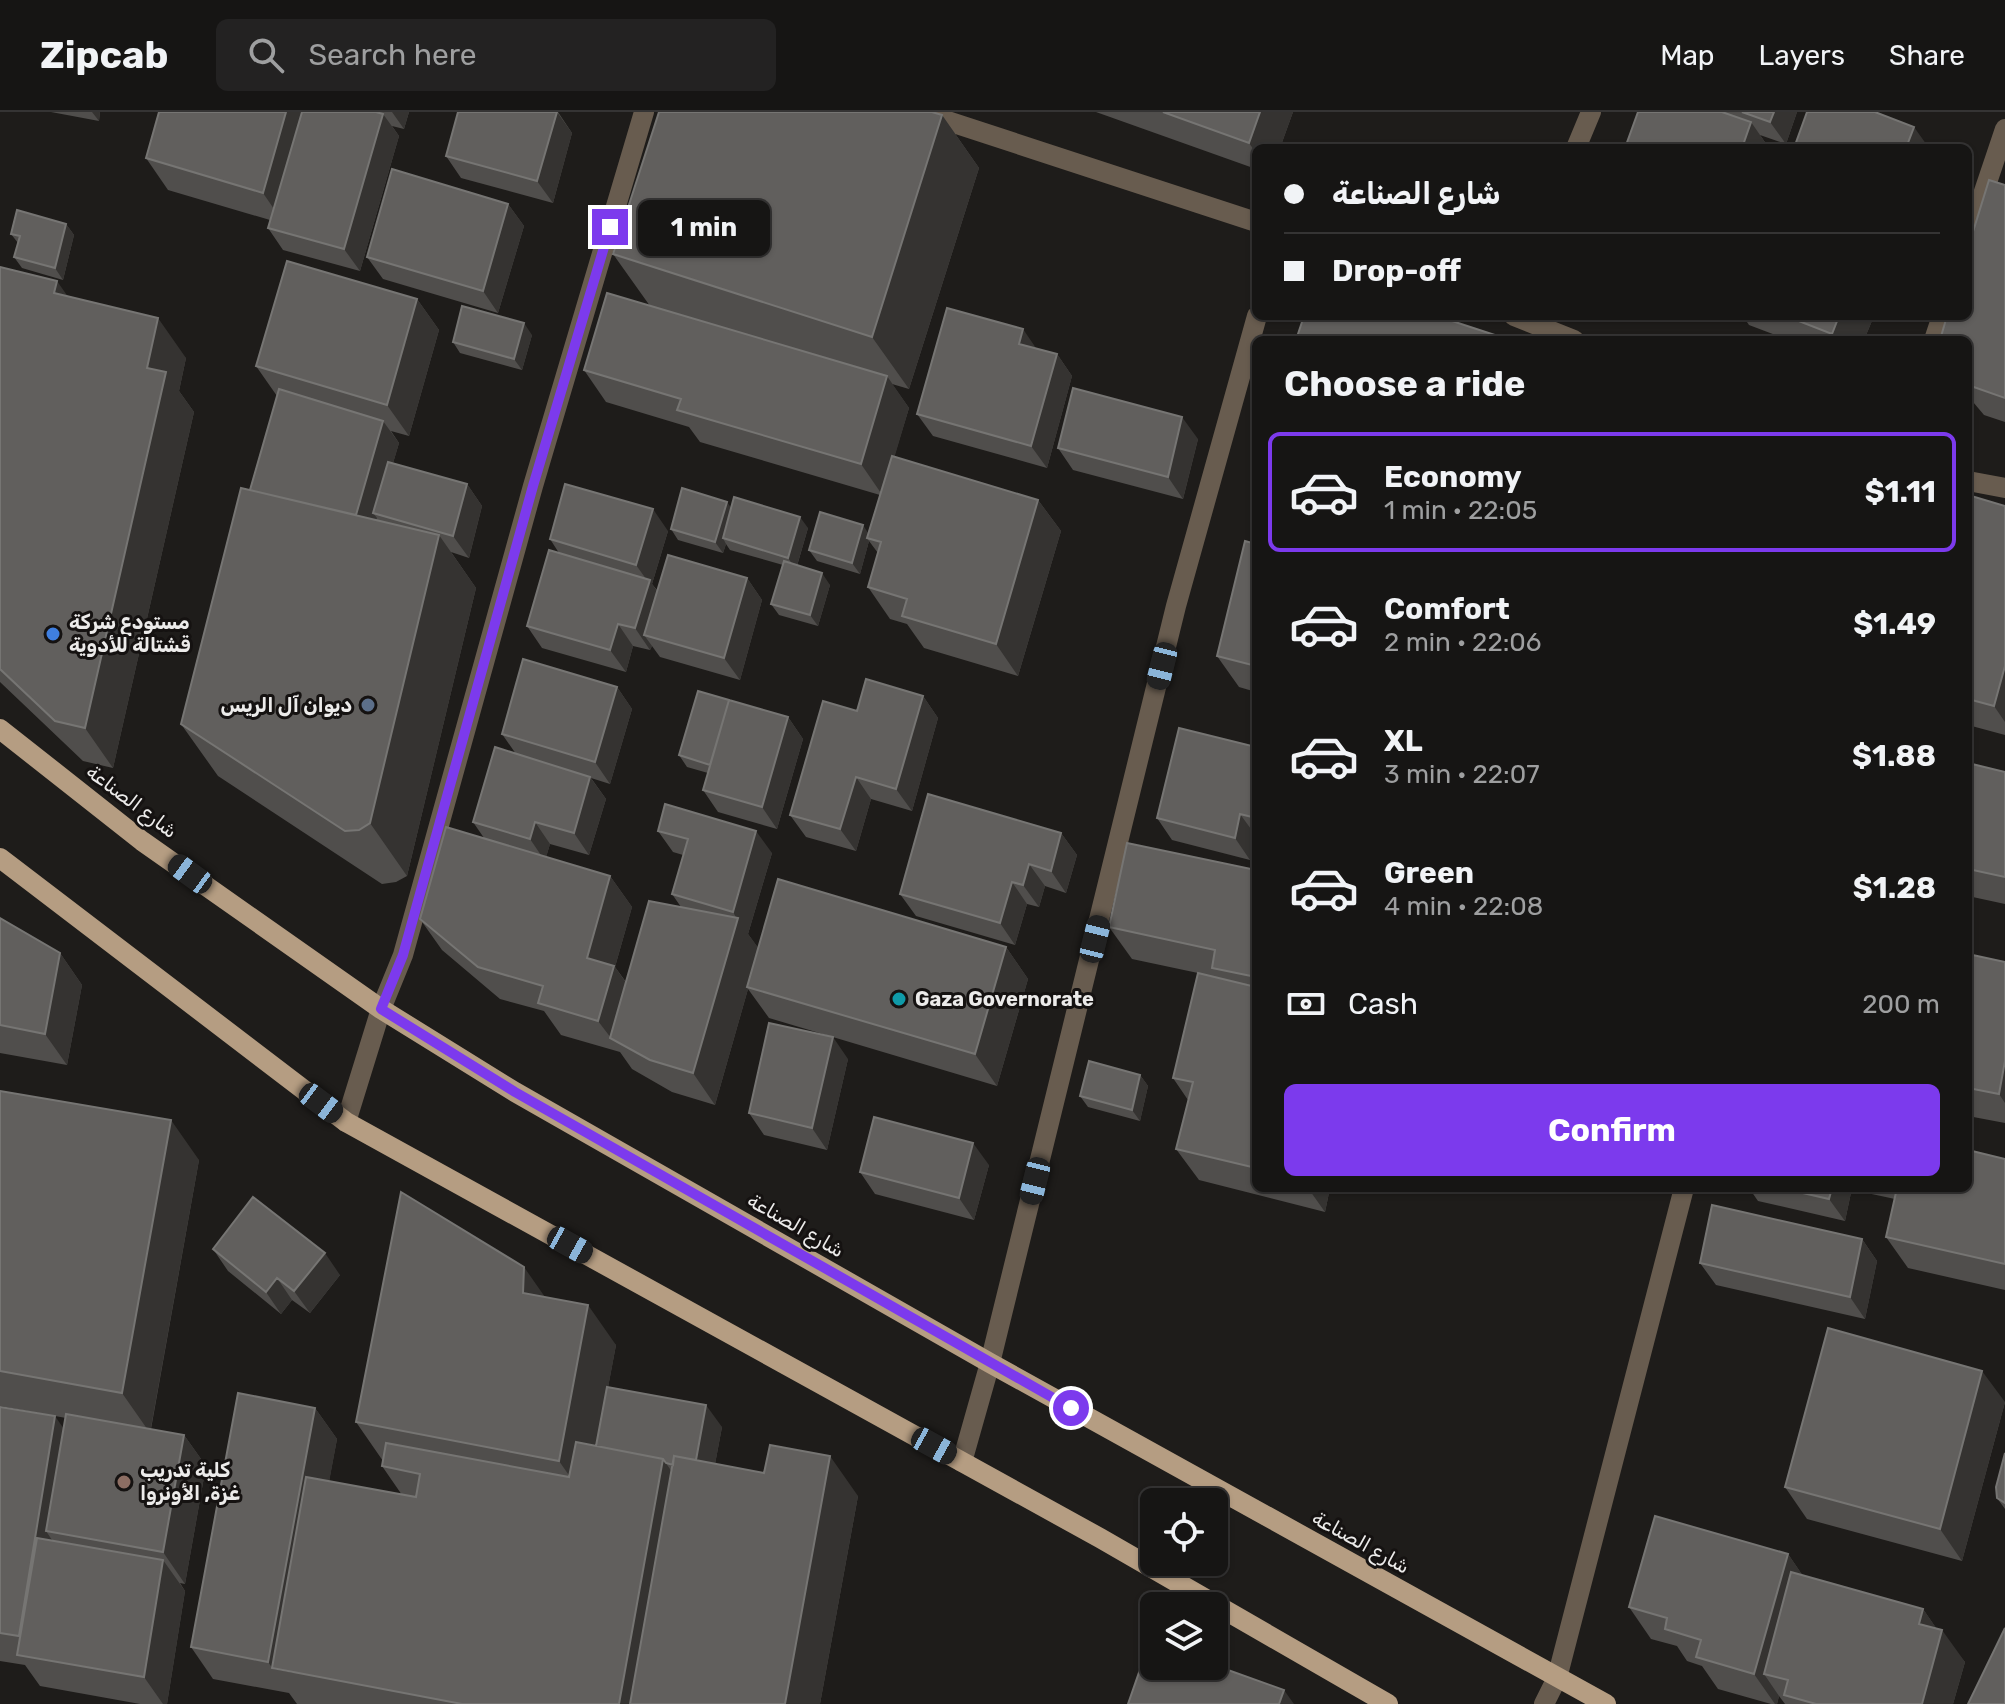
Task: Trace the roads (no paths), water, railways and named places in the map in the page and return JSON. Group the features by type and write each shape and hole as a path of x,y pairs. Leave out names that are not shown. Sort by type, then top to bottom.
{"main road":[{"name":"شارع الصناعة","path":"0,729 142,841 381,1009 515,1092 990,1363 1606,1704"},
{"path":"0,858 346,1122 1100,1538 1388,1704"}],"street":[{"path":"346,1122 381,1009 403,955 533,486 644,112"},
{"path":"920,112 1252,221"},
{"path":"1578,144 1591,112"},
{"path":"1972,227 2005,129"},
{"path":"962,1462 990,1363 1176,606 1256,320"},
{"path":"1524,320 1564,336"},
{"path":"1972,482 2005,488"},
{"path":"1544,1704 1557,1678 1683,1192"}],"place":[{"name":"مستودع شركة قشتالة للأدوية","path":"53,634"},
{"name":"ديوان آل الريس","path":"368,705"},
{"name":"Gaza Governorate","path":"899,999"},
{"name":"كلية تدريب غزة, الأونروا","path":"124,1482"}]}
